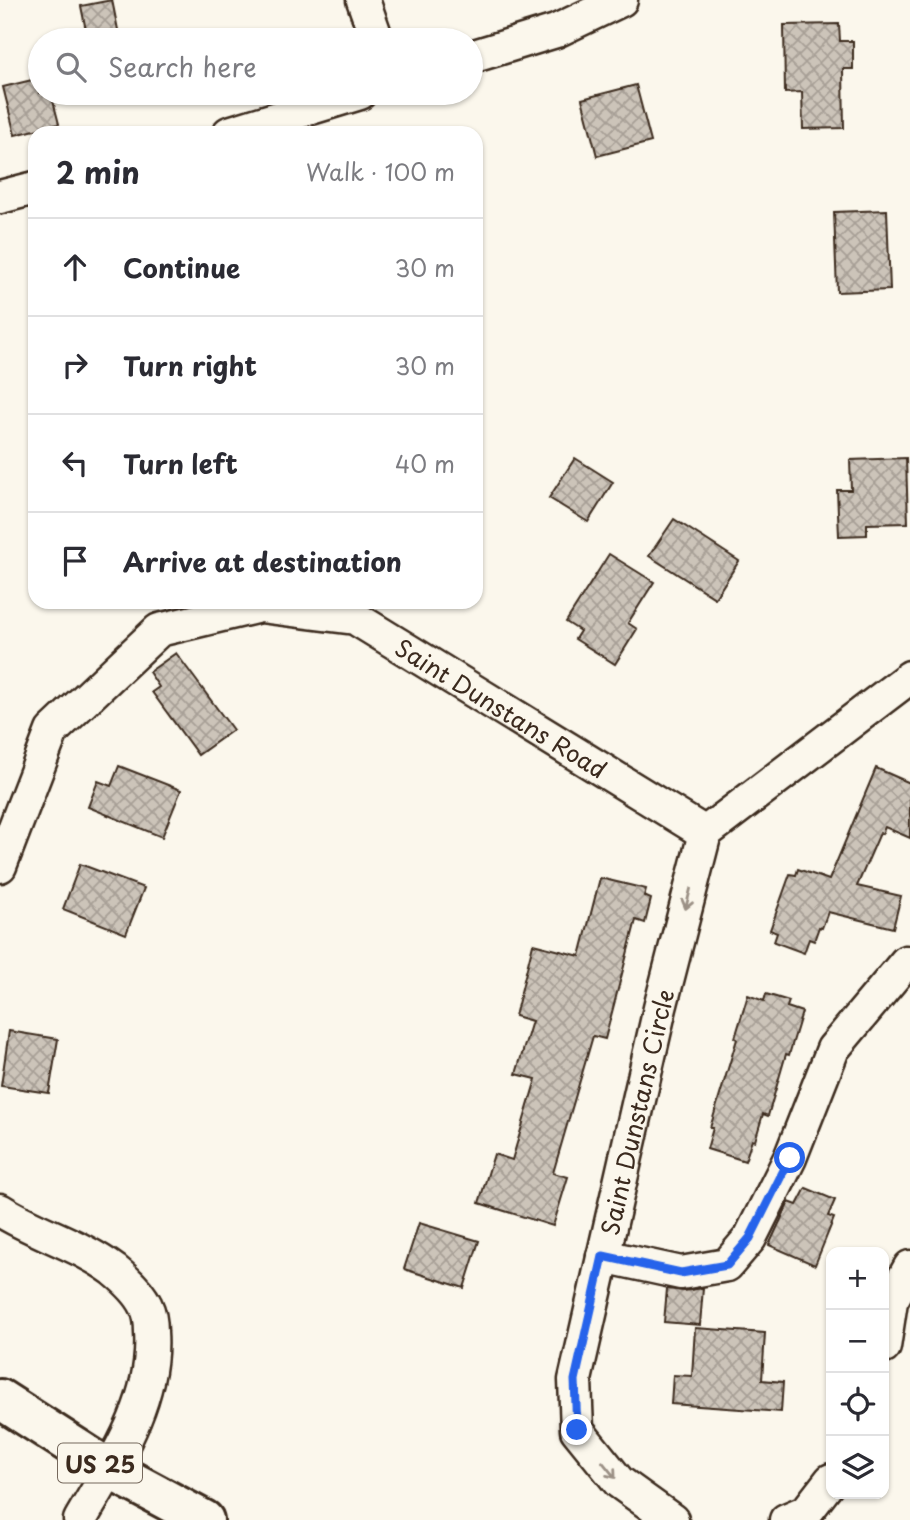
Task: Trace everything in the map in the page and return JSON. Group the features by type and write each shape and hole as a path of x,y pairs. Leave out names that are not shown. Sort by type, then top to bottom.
{"main road":[{"name":"US 25","path":"0,1399 109,1469 204,1520"}],"street":[{"path":"363,0 373,28"},
{"path":"483,53 556,31 621,0"},
{"path":"252,126 320,105"},
{"path":"0,197 28,190"},
{"name":"Saint Dunstans Road","path":"0,866 52,731 159,630 247,609"},
{"name":"Saint Dunstans Road","path":"284,609 355,618 705,833"},
{"path":"705,833 910,677"},
{"name":"Saint Dunstans Circle","path":"672,1520 619,1482 577,1430 575,1380 660,1009 705,833"},
{"path":"603,1256 681,1273 727,1265 750,1238 790,1158 833,1049 906,962"},
{"path":"0,1210 17,1221 85,1251 114,1270 132,1287 146,1306 151,1324 152,1359 138,1412 80,1520"},
{"path":"889,1314 891,1301 910,1267"},
{"path":"786,1520 807,1511 826,1486"}],"building":[{"path":"112,0 118,28 86,28 81,6"},
{"path":"839,24 840,41 853,41 853,69 843,69 844,128 803,129 802,92 785,93 784,25"},
{"path":"28,81 28,105 54,105 59,124 28,126 28,132 15,135 3,87"},
{"path":"636,85 651,142 597,156 582,99"},
{"path":"887,210 890,290 837,292 834,212"},
{"path":"575,458 613,482 588,522 549,498"},
{"path":"906,458 908,523 867,524 867,535 839,536 837,490 851,490 850,460"},
{"path":"674,519 739,561 715,598 649,556"},
{"path":"609,554 654,582 628,623 637,629 615,664 575,639 580,631 566,622"},
{"path":"176,653 233,730 198,755 152,692 159,687 149,672"},
{"path":"119,766 181,790 162,837 88,807 98,781 111,786"},
{"path":"876,768 910,783 910,838 885,827 857,886 901,896 893,928 828,912 822,928 819,927 814,941 809,939 804,953 774,942 777,933 770,930 790,874 796,875 798,869 829,880"},
{"path":"80,864 144,888 126,934 63,909"},
{"path":"600,878 646,889 644,896 651,899 645,923 636,920 605,1039 593,1036 553,1173 568,1177 553,1226 479,1203 494,1154 512,1160 536,1079 516,1074 532,1021 515,1016 533,944 580,956"},
{"path":"766,994 789,1001 787,1007 802,1012 789,1055 786,1054 768,1116 763,1114 755,1141 752,1140 745,1161 707,1149 713,1128 710,1128 748,995 764,1001"},
{"path":"9,1031 58,1039 49,1093 1,1086"},
{"path":"806,1188 835,1200 828,1216 834,1218 815,1265 769,1245 789,1202 797,1205"},
{"path":"419,1223 479,1241 464,1288 404,1269"},
{"path":"703,1288 700,1325 664,1322 667,1289 684,1291"},
{"path":"695,1328 765,1333 762,1380 783,1382 781,1412 671,1404 673,1375 692,1376"}],"route":[{"path":"577,1430 575,1380 603,1256 681,1273 727,1265 750,1238 790,1158"}]}
